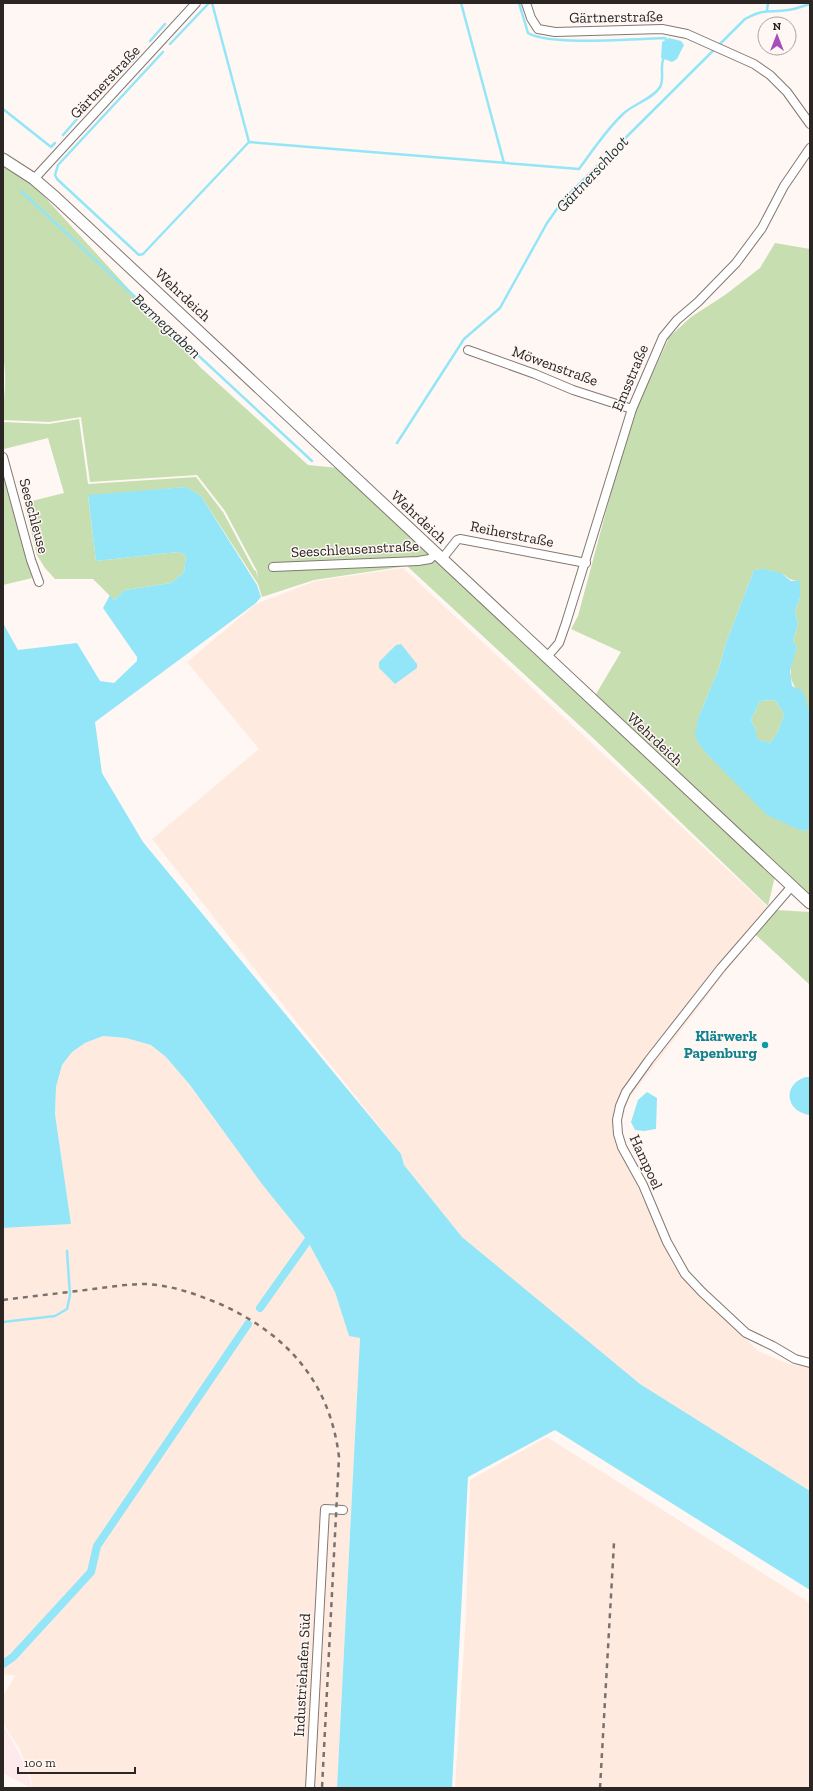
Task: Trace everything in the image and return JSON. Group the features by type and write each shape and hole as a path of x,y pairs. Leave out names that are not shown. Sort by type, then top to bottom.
{"street":[{"name":"Gärtnerstraße","path":"34,179 196,3"},
{"name":"Gärtnerstraße","path":"526,3 531,18 538,29 554,32 662,29 687,34 713,45 754,64 770,75 787,92 810,124"},
{"name":"Emsstraße","path":"546,658 558,643 586,563 615,460 632,409 663,337 677,320 698,302 736,262 762,228 784,186 810,148"},
{"name":"Wehrdeich","path":"3,159 34,179 439,556 546,658 810,902"},
{"name":"Möwenstraße","path":"468,350 535,374 573,390 632,409"},
{"name":"Seeschleuse","path":"3,457 31,560 39,582"},
{"name":"Reiherstraße","path":"439,556 460,538 586,563"},
{"name":"Seeschleusenstraße","path":"273,567 418,561 439,556"},
{"name":"Hampoel","path":"792,886 721,968 649,1060 626,1092 620,1106 617,1120 618,1134 622,1147 643,1185 667,1242 685,1274 746,1333 773,1346 794,1359 810,1363"},
{"name":"Industriehafen Süd","path":"310,1788 325,1509 343,1510"}],"shaded area":[{"path":"403,568 772,911 628,1100 621,1121 618,1144 673,1265 758,1351 789,1364 810,1367 810,1491 640,1385 462,1237 404,1165 401,1154 152,839 259,749 187,662 256,604 315,581"},
{"path":"103,1036 126,1038 151,1045 166,1057 190,1085 307,1240 335,1292 349,1336 360,1337 337,1788 32,1788 31,1779 20,1750 3,1723 3,1696 15,1676 3,1674 3,1228 71,1224 55,1114 56,1087 62,1065 72,1052 85,1043"},
{"path":"547,1437 810,1603 810,1788 455,1788 466,1615 470,1480"},
{"path":"3,1725 18,1751 30,1779 31,1788 3,1773"}],"green space":[{"path":"3,164 30,181 200,367 308,465 338,468 775,876 768,906 592,737 407,566 314,580 262,597 258,584 201,496 186,487 88,496 96,561 178,552 186,555 184,572 171,583 125,590 114,600 93,579 55,579 45,568 37,555 24,503 64,493 48,438 4,449 3,422 49,424 79,419 88,484 196,477 223,512 254,570 256,571 258,580 257,571 225,511 197,475 90,482 81,417 49,422 3,420 5,381 3,358"},
{"path":"775,243 810,249 810,715 806,704 793,684 791,678 791,671 797,647 793,641 798,624 795,611 800,598 800,581 793,580 776,572 754,570 726,643 719,668 699,716 705,752 731,777 802,831 810,829 810,897 671,768 596,694 621,652 571,629 578,616 619,463 636,410 668,340 667,339 691,317 725,295 760,268"},
{"path":"3,472 32,578 3,585"},
{"path":"775,700 784,714 778,732 770,743 756,739 755,728 751,720 760,701"},
{"path":"776,910 810,912 810,985 756,935"}],"water":[{"path":"669,38 681,41 684,45 677,59 672,62 661,58 662,42"},
{"path":"186,487 201,496 257,585 261,597 256,603 95,722 102,773 143,842 401,1154 404,1165 462,1237 640,1384 810,1491 810,1590 555,1430 468,1477 452,1788 337,1788 360,1338 349,1336 335,1292 307,1240 262,1184 190,1085 166,1057 151,1045 126,1038 103,1036 85,1043 72,1052 62,1065 56,1087 55,1114 71,1224 3,1228 3,623 18,650 77,643 100,681 114,683 137,661 137,657 103,608 110,595 114,600 125,590 171,583 184,572 186,555 178,552 96,561 88,495"},
{"path":"764,569 781,573 791,581 800,581 800,598 795,611 798,624 793,641 797,647 790,671 792,686 803,691 810,715 810,829 802,831 767,815 705,752 697,741 695,733 699,716 719,668 726,643 754,570","holes":["775,700 784,714 778,732 770,743 757,739 755,728 751,720 760,701"]},
{"path":"401,644 417,664 417,668 395,684 379,668 379,662 396,645"},
{"path":"806,1077 810,1077 810,1115 795,1109 791,1104 790,1098 790,1091 793,1085"},
{"path":"647,1092 657,1098 656,1129 644,1131 635,1130 631,1122 638,1100"}],"waterway":[{"path":"170,44 209,3"},
{"path":"212,3 249,142"},
{"path":"461,3 504,163"},
{"path":"519,3 528,33 539,37 573,41 665,38 667,41"},
{"name":"Gärtnerschloot","path":"767,10 768,3"},
{"name":"Gärtnerschloot","path":"397,443 464,339 500,308 547,223 564,199 745,19 757,13 791,10 810,4"},
{"path":"150,41 165,24"},
{"path":"163,52 58,165 55,175 57,179 139,255 143,254 249,142 579,169 617,120 627,110 653,95 657,91 662,80 662,65 664,57"},
{"path":"102,92 136,57"},
{"path":"3,109 51,147 55,143"},
{"path":"63,135 77,119"},
{"name":"Bermegraben","path":"21,191 312,461"},
{"path":"260,1308 314,1232"},
{"path":"3,1322 55,1316 67,1309 70,1295 67,1251"},
{"path":"3,1664 13,1657 91,1572 97,1546 248,1324"}],"railway":[{"path":"3,1300 138,1284 164,1286 183,1291 220,1304 244,1316 266,1330 285,1346 301,1364 315,1384 326,1406 334,1430 339,1457 322,1788"},
{"path":"600,1788 614,1543"}],"place":[{"name":"Klärwerk Papenburg","path":"765,1045"}]}
